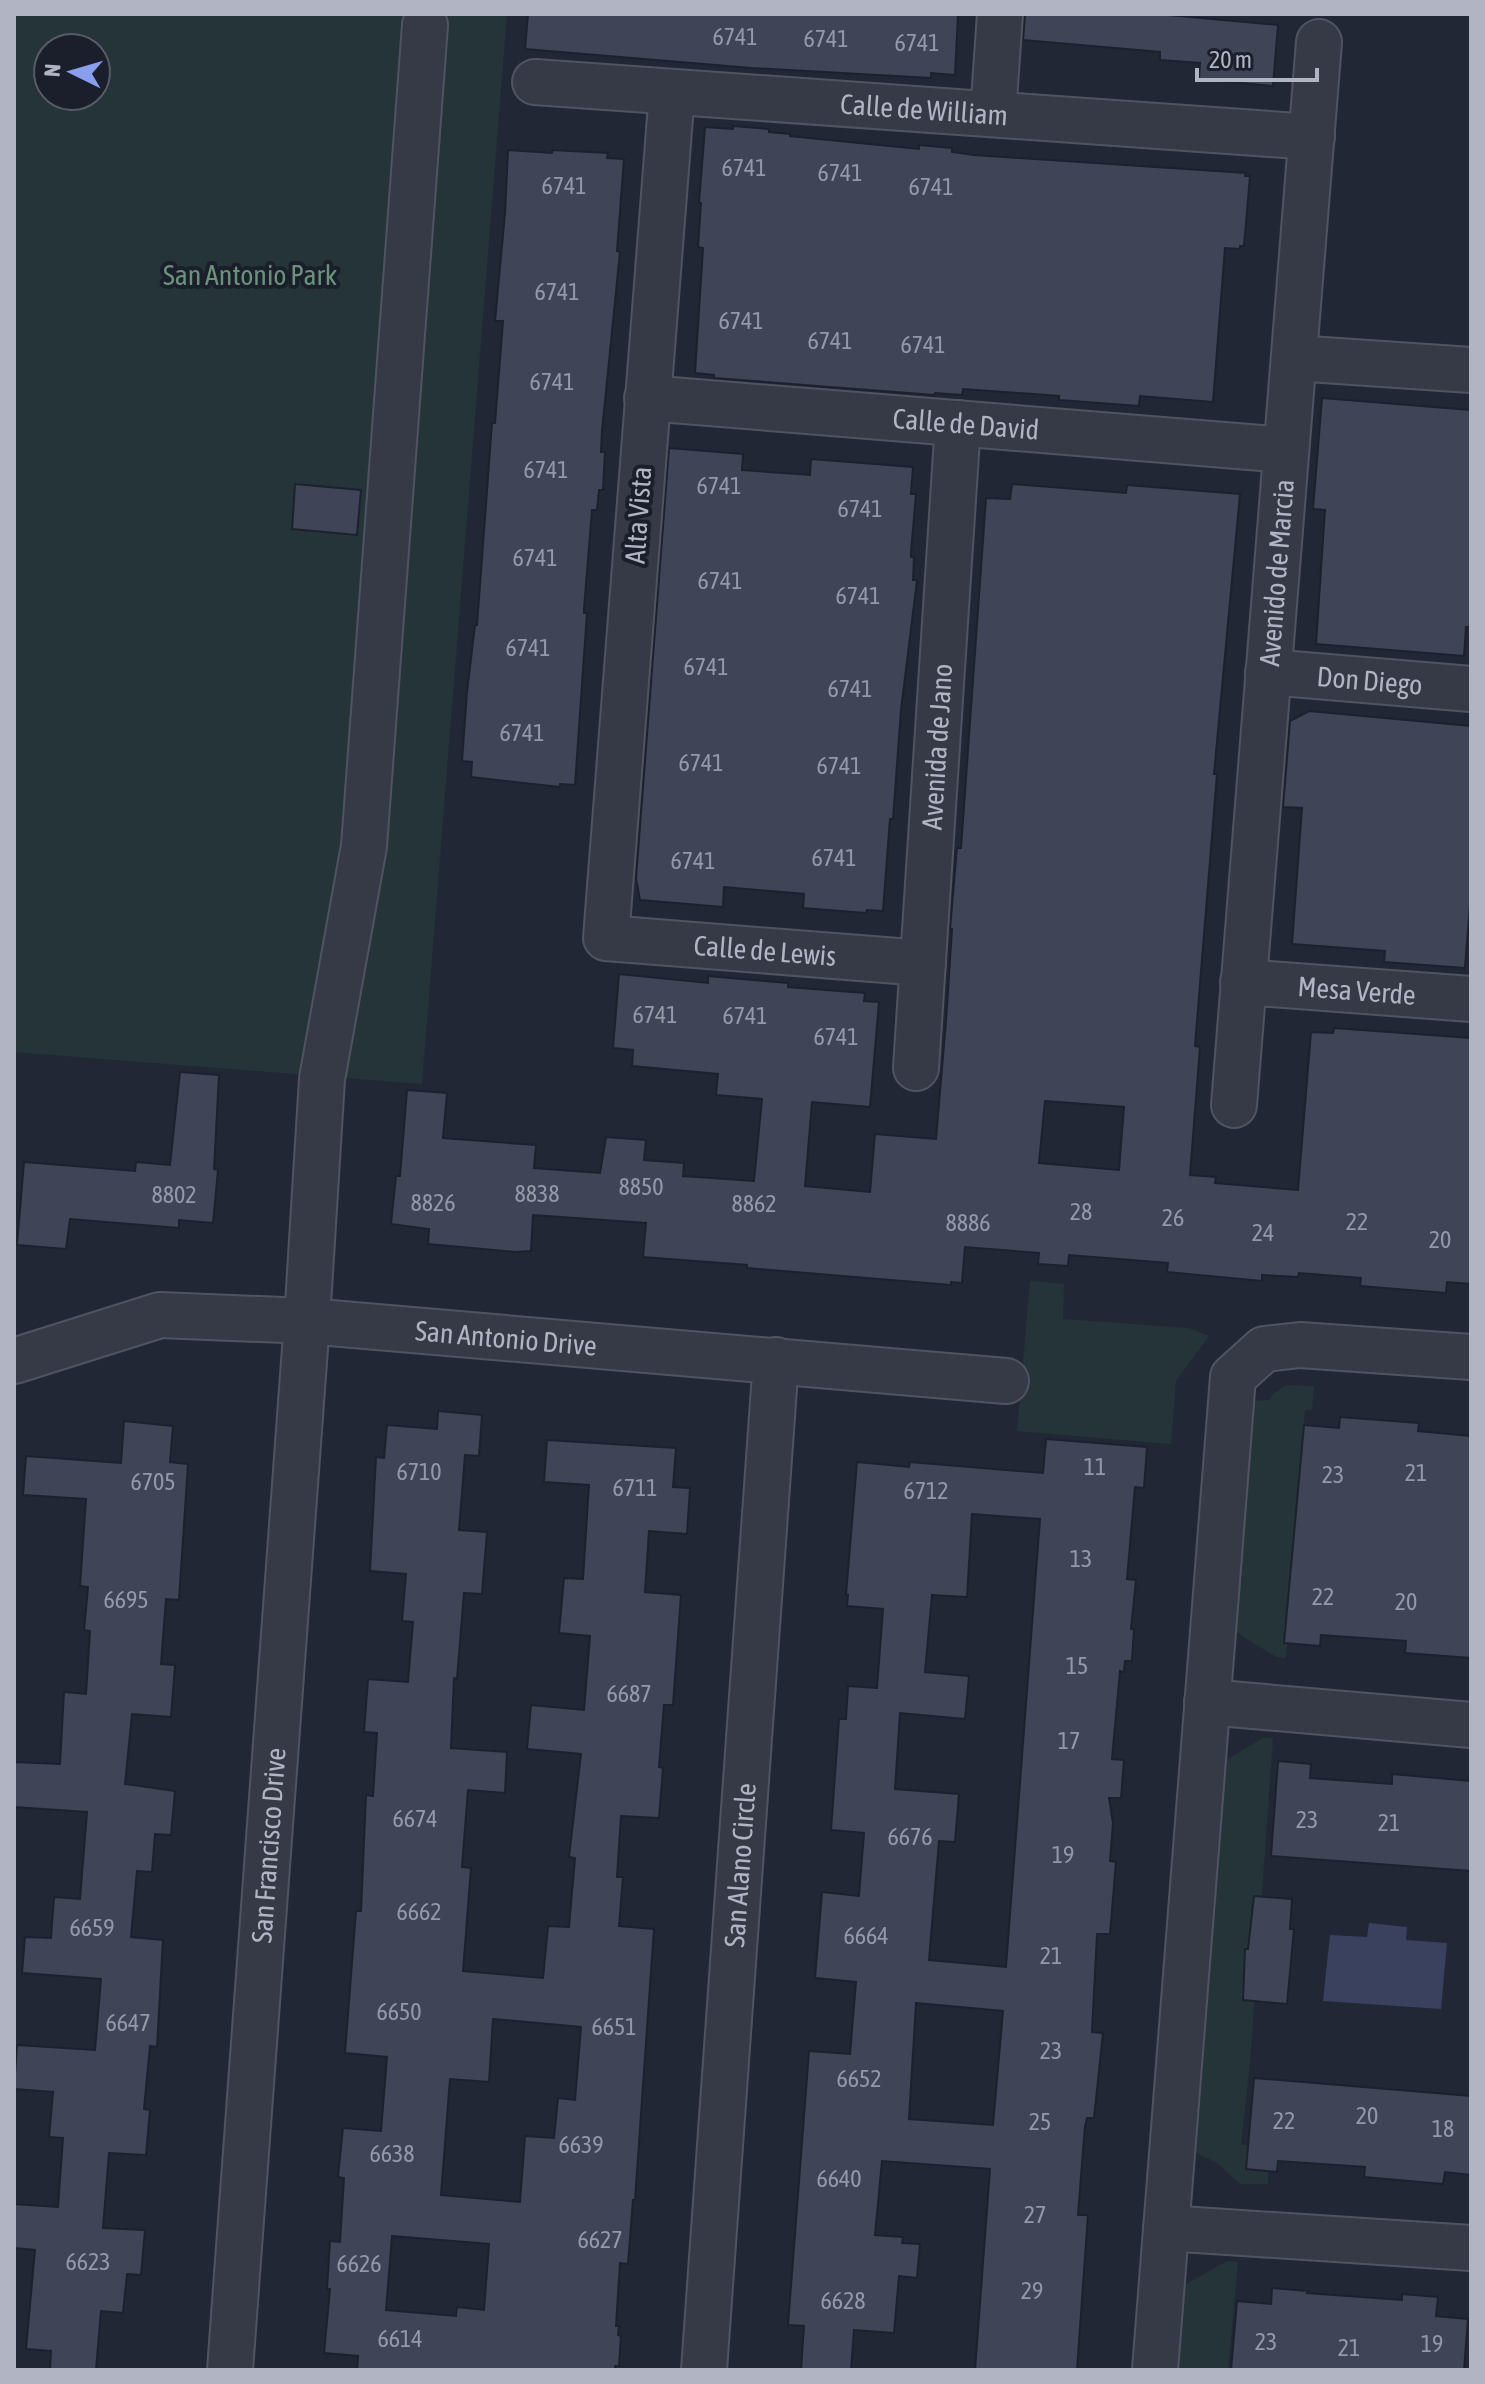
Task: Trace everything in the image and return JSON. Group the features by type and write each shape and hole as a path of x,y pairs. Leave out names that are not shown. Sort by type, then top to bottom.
{"street":[{"path":"993,114 1000,14"},
{"name":"San Francisco Drive","path":"230,2370 322,1079 364,846 425,25"},
{"name":"Avenido de Marcia","path":"1234,1105 1319,42"},
{"name":"Calle de William","path":"535,82 1312,137"},
{"name":"Alta Vista","path":"606,938 672,92"},
{"path":"1294,358 1471,370"},
{"name":"Calle de David","path":"647,398 1286,450"},
{"name":"Avenida de Jano","path":"916,1068 958,423"},
{"name":"Don Diego","path":"1268,672 1471,689"},
{"name":"Calle de Lewis","path":"606,938 923,963"},
{"name":"Mesa Verde","path":"1243,982 1471,999"},
{"name":"San Antonio Drive","path":"14,1361 160,1315 307,1321 1006,1381"},
{"path":"1155,2370 1233,1377 1264,1349 1300,1345 1471,1357"},
{"name":"San Alano Circle","path":"704,2370 776,1360"},
{"path":"1207,1702 1471,1725"},
{"path":"1166,2228 1471,2248"}],"green space":[{"name":"San Antonio Park","path":"14,14 507,14 422,1084 14,1052"},
{"path":"1030,1281 1064,1284 1063,1319 1189,1328 1209,1336 1176,1381 1171,1444 1017,1431"},
{"path":"1286,1385 1314,1386 1312,1410 1305,1410 1286,1658 1276,1657 1236,1632 1235,1624 1250,1415 1255,1401 1270,1400"},
{"path":"1263,1738 1273,1738 1250,2063 1241,2144 1249,2146 1268,2169 1268,2184 1240,2184 1217,2163 1196,2153 1226,1760"},
{"path":"1227,2261 1238,2262 1228,2370 1177,2370 1183,2286"}],"water":[{"path":"1369,1923 1407,1927 1406,1940 1447,1943 1441,2009 1323,2001 1330,1935 1367,1937"}],"building":[{"path":"528,14 958,14 955,75 931,73 931,78 751,68 525,49"},
{"path":"1025,14 1157,14 1278,25 1273,86 1199,79 1200,63 1160,60 1160,52 1023,40"},
{"path":"733,126 859,143 919,149 919,145 952,148 952,152 974,155 1246,173 1245,176 1250,176 1244,246 1240,249 1225,248 1213,402 1140,396 1139,406 963,389 962,395 934,395 714,378 714,375 695,373 703,248 698,247 705,127 733,129"},
{"path":"508,150 608,153 607,158 624,159 617,251 620,252 602,431 601,452 605,452 603,490 599,490 597,510 592,510 575,785 560,784 560,787 471,777 472,762 462,761 503,321 495,321"},
{"path":"1322,398 1471,410 1471,627 1466,627 1464,656 1316,644 1325,510 1313,509"},
{"path":"669,448 743,454 742,470 810,475 811,459 913,467 911,494 916,494 911,557 914,557 913,580 917,580 901,710 883,911 867,910 866,913 803,908 804,894 724,887 723,907 640,900 636,878"},
{"path":"295,484 361,490 357,535 292,529"},
{"path":"1012,484 1126,493 1127,485 1240,494 1214,774 1217,774 1195,1046 1200,1047 1190,1175 1216,1177 1215,1183 1298,1190 1311,1032 1333,1033 1334,1028 1471,1038 1471,1284 1447,1282 1446,1293 1360,1286 1361,1278 1299,1273 1298,1277 1262,1275 1262,1281 1167,1272 1168,1263 1069,1255 1068,1266 1038,1264 1039,1253 965,1247 962,1283 951,1282 951,1285 643,1257 646,1223 533,1215 531,1251 516,1252 428,1244 429,1229 391,1224 396,1176 400,1176 407,1090 447,1093 443,1138 536,1145 534,1168 600,1173 606,1137 646,1140 644,1160 684,1163 683,1176 754,1181 762,1099 716,1095 718,1074 632,1066 633,1050 613,1048 619,974 708,983 708,976 788,983 788,987 865,993 864,1001 879,1002 870,1107 812,1102 805,1186 870,1192 875,1134 936,1139 986,498 1010,499","holes":["1045,1101 1124,1107 1119,1170 1039,1163"]},
{"path":"1309,711 1471,726 1471,892 1465,968 1384,962 1385,951 1292,944 1302,808 1283,807 1290,721"},
{"path":"180,1072 219,1075 214,1169 218,1170 213,1223 179,1220 179,1228 70,1219 66,1249 17,1245 24,1162 135,1171 136,1162 170,1165"},
{"path":"438,1411 482,1415 479,1456 465,1455 459,1530 487,1532 482,1594 464,1593 457,1679 454,1678 451,1748 507,1752 505,1793 468,1790 462,1867 471,1868 463,1971 543,1978 548,1926 569,1927 575,1858 569,1857 581,1754 527,1749 531,1705 584,1710 590,1636 559,1633 564,1578 583,1579 589,1485 544,1482 547,1440 676,1448 673,1487 690,1488 687,1534 649,1531 645,1592 681,1595 673,1705 664,1705 659,1818 621,1816 617,1877 623,1877 619,1926 654,1929 635,2200 628,2264 620,2263 616,2326 619,2326 618,2335 621,2336 619,2366 615,2366 615,2370 357,2370 358,2356 324,2353 330,2289 327,2289 330,2241 340,2242 344,2178 338,2177 343,2128 381,2131 387,2057 345,2053 356,1911 361,1911 366,1795 373,1796 377,1733 364,1732 368,1679 408,1682 413,1622 402,1621 406,1574 370,1571 376,1457 384,1458 387,1425 437,1429","holes":["493,2019 581,2027 575,2100 558,2098 554,2138 525,2136 520,2202 441,2195 450,2079 489,2082","392,2236 489,2244 484,2310 457,2307 456,2316 386,2310"]},
{"path":"1340,1417 1419,1423 1418,1431 1471,1436 1471,1658 1405,1653 1406,1641 1321,1635 1320,1646 1284,1643 1304,1425 1339,1428"},
{"path":"124,1421 173,1426 170,1462 188,1464 179,1600 166,1599 161,1664 175,1665 171,1717 132,1714 125,1784 175,1791 171,1835 155,1834 152,1872 137,1871 131,1937 163,1940 157,2047 150,2046 144,2109 150,2110 146,2155 109,2153 103,2228 145,2230 141,2275 127,2274 123,2313 101,2311 96,2370 50,2370 51,2351 26,2349 35,2250 14,2248 14,2204 58,2207 63,2138 49,2137 53,2092 14,2089 17,2045 95,2050 101,1979 22,1973 25,1937 51,1938 54,1897 80,1899 87,1812 14,1807 14,1762 60,1764 64,1692 86,1694 90,1631 84,1630 88,1587 80,1586 86,1499 23,1495 26,1456 121,1463"},
{"path":"1046,1439 1147,1447 1144,1488 1135,1487 1127,1579 1136,1580 1131,1629 1134,1629 1132,1661 1125,1661 1124,1672 1120,1671 1112,1759 1124,1760 1121,1798 1109,1798 1113,1823 1110,1861 1116,1862 1110,1934 1097,1934 1092,2032 1103,2033 1094,2118 1087,2118 1085,2126 1078,2215 1088,2215 1077,2370 975,2370 990,2169 882,2161 875,2235 903,2237 902,2243 920,2244 917,2278 899,2276 894,2333 854,2330 851,2370 801,2370 804,2326 788,2325 809,2051 850,2054 856,1982 815,1978 822,1892 859,1896 864,1833 831,1830 839,1719 846,1719 848,1686 877,1688 883,1609 847,1606 857,1462 909,1467 910,1462 1043,1473","holes":["972,1514 1040,1519 1006,1967 929,1960 939,1841 955,1842 959,1794 895,1789 900,1713 965,1719 969,1676 925,1672 932,1595 967,1597","916,2003 1003,2011 993,2125 909,2119"]},
{"path":"1278,1761 1311,1764 1310,1778 1392,1784 1392,1774 1471,1781 1471,1871 1271,1856"},
{"path":"1254,1896 1292,1899 1290,1929 1294,1929 1287,2004 1243,2000 1245,1949 1248,1949"},
{"path":"1254,2078 1471,2096 1471,2175 1445,2172 1443,2184 1364,2177 1365,2167 1278,2161 1277,2172 1246,2169"},
{"path":"1272,2288 1402,2300 1402,2294 1438,2297 1436,2316 1468,2319 1464,2370 1231,2370 1237,2301 1271,2304"}]}
